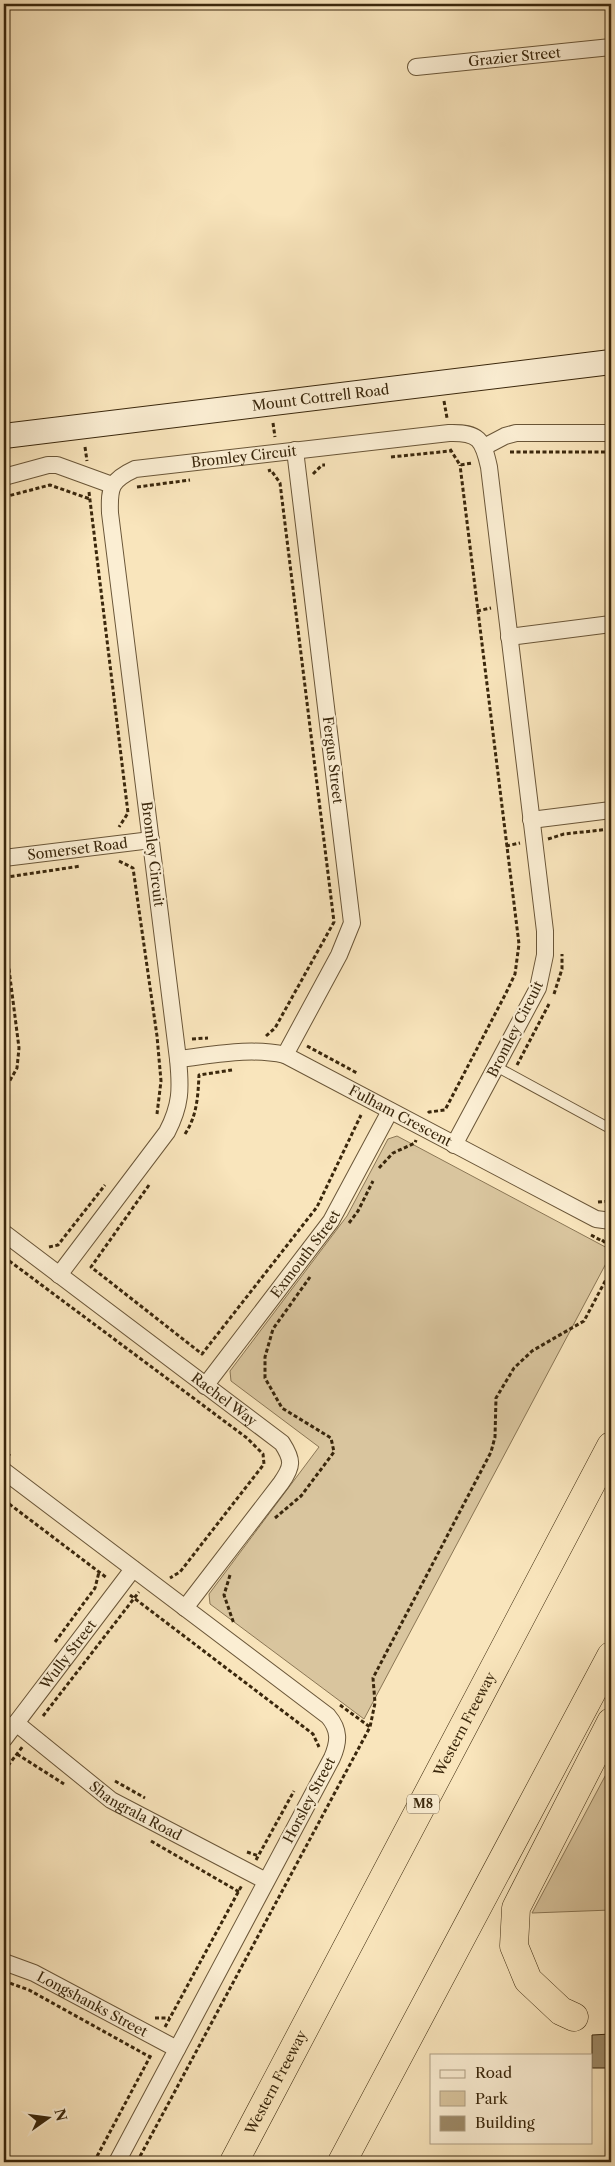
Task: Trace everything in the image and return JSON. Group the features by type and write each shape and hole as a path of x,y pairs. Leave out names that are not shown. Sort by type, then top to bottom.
{"highway":[{"name":"Western Freeway","path":"234,2162 611,1446"},
{"path":"342,2162 611,1656"},
{"path":"574,2017 561,2011 528,1980 514,1946 513,1934 516,1908 540,1857 611,1722"}],"street":[{"name":"Grazier Street","path":"416,66 611,46"},
{"name":"Mount Cottrell Road","path":"4,437 611,362"},
{"name":"Bromley Circuit","path":"59,1275 166,1132 175,1116 179,1101 178,1059 111,490 122,475 135,469 449,432 468,434 479,440 484,447 545,931 545,955 543,973 538,988 454,1145"},
{"path":"484,447 505,436 516,433 611,433"},
{"name":"Fergus Street","path":"285,1055 340,955 352,923 295,450"},
{"path":"4,477 48,465 57,466 111,490"},
{"path":"509,637 611,624"},
{"path":"531,820 611,810"},
{"name":"Somerset Road","path":"4,858 151,840"},
{"name":"Fulham Crescent","path":"178,1059 249,1051 269,1051 285,1055 596,1219 611,1221"},
{"name":"Exmouth Street","path":"205,1386 331,1221 390,1111"},
{"name":"Rachel Way","path":"4,1234 282,1443 289,1453 291,1464 282,1483 184,1608"},
{"name":"Horsley Street","path":"8,1464 148,1581 328,1716 338,1734 337,1746 332,1758 117,2162"},
{"name":"Wully Street","path":"4,1739 133,1569"},
{"name":"Shangrala Road","path":"16,1724 110,1800 266,1881"},
{"name":"Longshanks Street","path":"4,1962 34,1973 177,2049"}],"lane":[{"path":"497,1067 611,1129"}],"path":[{"path":"381,458 450,451"},
{"path":"311,476 322,465 332,464"},
{"path":"378,1169 393,1153 415,1143 429,1112 445,1110 515,974 519,944 460,465"},
{"path":"262,472 272,470 280,483 334,922 275,1028 266,1036"},
{"path":"4,497 50,485 89,499 111,490 124,495 135,487 194,480"},
{"path":"89,499 128,814 120,827 111,828"},
{"path":"506,846 564,834 611,828"},
{"path":"112,862 122,861 133,868 157,1036 161,1081 160,1099 155,1119"},
{"path":"4,886 7,877 83,866"},
{"path":"4,930 19,1048 17,1068 4,1091"},
{"path":"190,1029 192,1039"},
{"path":"308,1046 309,1042"},
{"path":"184,1135 190,1127 198,1103 199,1075 238,1069"},
{"path":"352,1110 423,1147"},
{"path":"151,1182 91,1267 202,1354 317,1207 361,1115"},
{"path":"347,1227 358,1211 374,1177"},
{"path":"42,1242 49,1248 58,1246 110,1178"},
{"path":"585,1232 602,1241"},
{"path":"4,1257 247,1438 263,1454 264,1464 180,1572 170,1578 158,1568 30,1735 4,1772"},
{"path":"137,2162 370,1727 375,1703 373,1678 491,1452 495,1437 496,1398 514,1368 532,1351 584,1321 611,1270"},
{"path":"273,1520 301,1496 334,1452 330,1438 282,1408 265,1378 266,1357 273,1329 313,1274"},
{"path":"4,1451 8,1464"},
{"path":"4,1500 313,1734 319,1746 315,1755"},
{"path":"233,1568 224,1595 232,1623 240,1629"},
{"path":"54,1643 95,1588 99,1572"},
{"path":"339,1704 370,1727"},
{"path":"107,1775 149,1800"},
{"path":"94,2162 296,1788"},
{"path":"243,1850 258,1856"},
{"path":"4,1981 29,1990 168,2067"},
{"path":"4,2155 18,2162"}],"green space":[{"path":"397,1136 611,1250 611,1254 364,1719 210,1604 209,1594 319,1447 231,1381 230,1371 347,1216 388,1139"},
{"path":"611,1765 611,1910 532,1913"}],"building":[{"path":"611,2034 611,2068 592,2068 592,2035"}]}
